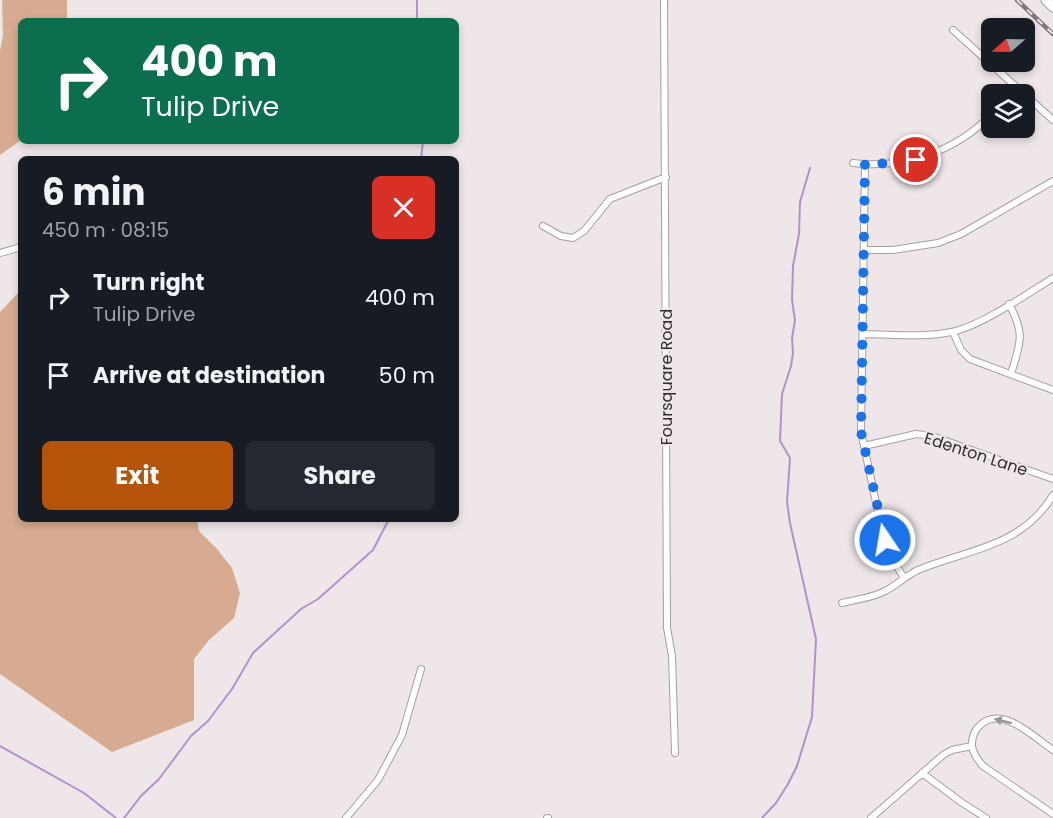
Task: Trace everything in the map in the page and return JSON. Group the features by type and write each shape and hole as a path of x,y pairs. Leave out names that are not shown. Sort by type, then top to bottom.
{"street":[{"name":"Foursquare Road","path":"664,0 667,628 672,656 675,753"},
{"path":"953,30 1013,84"},
{"path":"1035,104 1053,120"},
{"path":"854,163 898,163 930,155 981,125"},
{"path":"865,164 861,432 888,552 904,578"},
{"path":"543,226 561,236 573,238 584,231 610,199 666,177"},
{"path":"864,250 893,250 938,243 961,234 1053,181"},
{"path":"0,253 18,248"},
{"path":"863,334 935,335 953,332 973,325 1053,278"},
{"path":"1009,304 1021,330 1011,374"},
{"path":"953,332 961,350 970,359 1053,390"},
{"name":"Edenton Lane","path":"864,446 916,434 932,435 1053,479"},
{"path":"842,603 879,594 917,571 1008,539 1031,523 1053,495"},
{"path":"346,818 378,780 402,735 421,669"},
{"path":"1053,750 1010,721 1000,718 992,718 982,723 976,729 972,746 975,756 983,766 1053,814"},
{"path":"872,818 943,754 972,746"},
{"path":"922,773 986,818"}],"shaded area":[{"path":"2,0 67,0 67,18 18,18 18,142 0,155 0,51 3,35"},
{"path":"18,293 18,522 198,522 199,531 232,568 240,593 234,618 209,640 194,659 194,720 112,752 0,674 0,312"}],"waterway":[{"path":"417,0 417,18"},
{"path":"421,156 423,144"},
{"path":"762,818 776,803 797,766 812,717 816,639 790,523 787,502 790,458 780,441 782,394 793,353 792,338 795,320 792,300 793,266 799,234 800,202 810,168"},
{"path":"124,818 141,796 159,779 191,736 208,721 232,689 253,653 301,609 318,599 373,550 387,522"},
{"path":"0,746 84,793 116,818"}],"railway":[{"path":"1017,0 1053,34"}],"route":[{"path":"885,540 861,432 865,164 916,160"}]}
